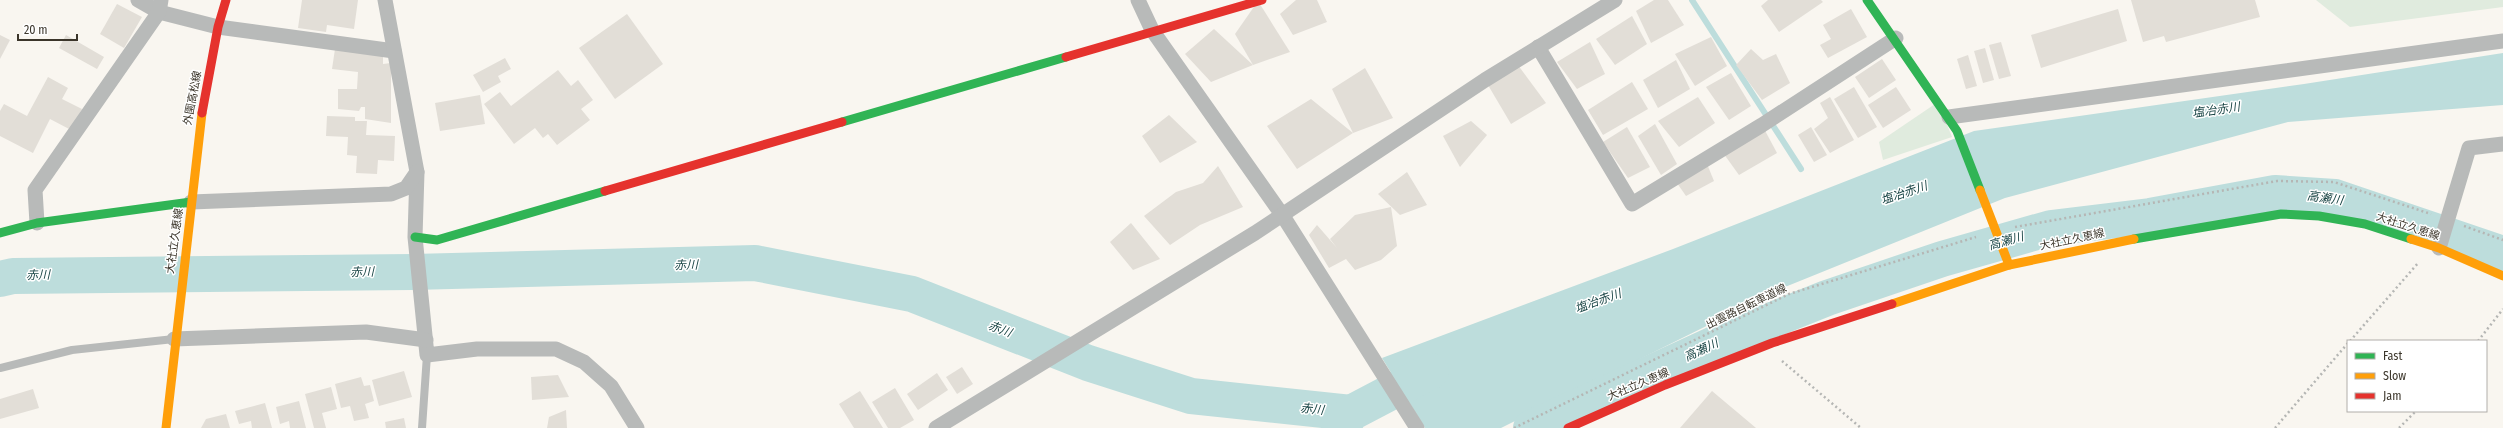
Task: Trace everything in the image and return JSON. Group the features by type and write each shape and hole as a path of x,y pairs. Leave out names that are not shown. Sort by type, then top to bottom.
{"main road":[{"name":"外園高松線","path":"191,202 198,133 218,27 226,0"},
{"path":"414,237 437,240 1152,30 1262,0"},
{"path":"1867,0 1896,38 1957,131 2009,265"},
{"name":"大社立久恵線","path":"0,233 37,223 191,202 186,230 166,428"},
{"name":"大社立久恵線","path":"1568,428 1665,385 1772,343 2009,265 2176,230 2281,214 2319,216 2365,224 2439,248 2503,276"}],"street":[{"path":"138,0 160,6 218,27 394,51"},
{"path":"385,0 417,172 414,237 426,348"},
{"path":"1138,0 1152,30 1283,216 1416,428"},
{"path":"936,428 1283,216 1485,80 1615,0"},
{"path":"37,223 35,190 160,6"},
{"path":"1538,47 1632,204 1762,125 1896,38"},
{"path":"1949,117 2503,41"},
{"path":"2439,248 2469,148 2503,144"},
{"path":"191,202 391,194 406,188 417,172"},
{"path":"174,339 366,332 426,348 556,349 584,362 611,386 637,428"}],"lane":[{"path":"0,368 72,350 174,339"},
{"path":"422,428 426,348"}],"path":[{"name":"出雲路自転車道線","path":"1514,428 1789,294 1995,226"},
{"path":"2351,340 2422,260 2439,248"},
{"path":"2479,340 2503,309"},
{"path":"1772,343 1783,362 1861,428"},
{"path":"2275,428 2347,344"},
{"path":"2399,428 2415,412"}],"shaded area":[{"path":"2316,0 2503,0 2503,7 2350,27"},
{"path":"1938,102 1952,137 1883,160 1879,142"}],"water":[{"path":"2503,53 2503,105 2288,122 2005,198 1785,287 1501,428 1425,428 1382,358 1673,249 1974,131 2304,84"}],"building":[{"path":"302,0 358,0 354,29 327,25 326,32 298,28"},
{"path":"1296,0 1317,0 1327,22 1293,35 1280,14"},
{"path":"1654,0 1668,0 1684,25 1651,43 1636,11"},
{"path":"1768,0 1821,0 1823,2 1779,32 1761,6"},
{"path":"2131,0 2255,0 2260,17 2166,42 2164,36 2143,42"},
{"path":"1258,1 1290,52 1253,65 1235,34"},
{"path":"117,4 142,17 124,48 100,34"},
{"path":"1851,9 1867,37 1828,58 1820,45 1831,39 1823,25"},
{"path":"2118,9 2127,41 2041,68 2031,35"},
{"path":"627,14 663,64 615,99 579,48"},
{"path":"1632,16 1647,44 1615,65 1596,39"},
{"path":"1214,29 1253,65 1211,82 1185,54"},
{"path":"0,35 10,40 0,59"},
{"path":"66,35 104,57 97,69 59,48"},
{"path":"1711,37 1727,66 1695,86 1675,54"},
{"path":"1590,42 1605,74 1577,89 1557,62"},
{"path":"2001,42 2011,76 1999,79 1989,45"},
{"path":"1985,48 1994,80 1983,83 1974,51"},
{"path":"335,49 383,56 383,64 391,63 391,123 365,119 365,107 361,107 359,111 338,109 338,89 357,89 358,72 332,69"},
{"path":"1751,49 1763,60 1776,54 1790,83 1762,100 1736,65"},
{"path":"1968,55 1977,86 1966,89 1957,59"},
{"path":"505,58 511,69 498,76 501,82 483,92 473,75"},
{"path":"1882,59 1896,80 1869,98 1855,77"},
{"path":"1676,60 1690,89 1658,108 1643,80"},
{"path":"1515,61 1546,103 1511,124 1485,80"},
{"path":"1365,68 1393,118 1353,133 1332,89"},
{"path":"558,70 571,86 578,80 593,100 581,109 590,120 557,145 548,134 543,138 535,128 514,144 484,104 500,92 511,106"},
{"path":"1731,73 1751,106 1729,120 1706,87"},
{"path":"48,77 68,88 62,99 82,109 71,130 50,119 33,153 0,136 0,111 4,104 27,116"},
{"path":"1632,82 1648,109 1603,135 1588,110"},
{"path":"1854,87 1877,127 1858,138 1834,99"},
{"path":"1896,87 1911,110 1883,128 1868,105"},
{"path":"480,95 485,124 440,131 435,103"},
{"path":"1698,97 1715,123 1679,147 1658,121"},
{"path":"1830,97 1854,140 1830,153 1814,129 1828,118 1820,103"},
{"path":"1311,99 1353,133 1297,169 1267,126"},
{"path":"1169,115 1197,142 1160,163 1142,136"},
{"path":"327,116 355,117 355,121 367,121 366,135 395,136 394,161 378,160 377,174 356,173 357,156 347,155 348,137 326,136"},
{"path":"1471,121 1487,135 1460,167 1443,136"},
{"path":"1655,124 1677,164 1661,175 1638,136"},
{"path":"1762,125 1777,153 1739,175 1721,150"},
{"path":"1627,127 1650,167 1628,178 1603,142"},
{"path":"1811,127 1827,155 1814,162 1798,135"},
{"path":"1707,164 1714,181 1686,196 1677,183"},
{"path":"1218,166 1243,207 1200,225 1170,245 1144,216 1176,192 1203,183"},
{"path":"1407,172 1427,205 1400,215 1378,194"},
{"path":"1391,207 1397,246 1381,260 1355,270 1346,259 1329,268 1309,235 1317,225 1337,248 1330,239 1355,215"},
{"path":"1131,223 1160,259 1133,270 1110,242"},
{"path":"962,367 973,384 957,394 946,377"},
{"path":"404,371 412,397 379,406 372,380"},
{"path":"937,373 948,390 918,410 907,394"},
{"path":"558,375 569,397 532,400 531,377"},
{"path":"361,377 364,386 370,385 374,401 365,404 369,418 354,421 350,406 341,408 335,384"},
{"path":"331,387 337,409 322,413 326,428 314,428 305,394"},
{"path":"895,388 914,420 900,428 888,428 872,402"},
{"path":"33,389 39,408 0,419 0,399"},
{"path":"860,391 883,428 854,428 839,404"},
{"path":"1712,391 1756,428 1680,428"},
{"path":"299,401 306,428 290,428 289,421 280,424 276,407"},
{"path":"265,403 272,428 252,428 251,421 239,424 235,411"},
{"path":"566,410 567,428 547,428 549,417"},
{"path":"226,414 230,428 201,428 206,419"},
{"path":"404,418 406,428 386,428 385,422"}],"waterway":[{"path":"1692,0 1801,169"},
{"name":"高瀬川","path":"1531,428 1727,338 1827,298 1942,259 2051,228 2150,216 2275,193 2335,197 2503,254"},
{"name":"赤川","path":"0,279 13,276 413,272 755,263 912,294 1088,363 1191,396 1351,413"},
{"name":"塩冶赤川","path":"1341,428 1351,413 1431,371"}],"traffic: fast":[{"path":"1867,0 1957,131 1980,190"},
{"path":"842,122 1066,57"},
{"path":"415,237 437,240 605,191"},
{"path":"0,233 37,223 191,202"},
{"path":"2134,239 2281,214 2319,216 2365,224 2411,239"}],"traffic: slow":[{"path":"166,428 202,113"},
{"path":"1980,190 2009,265"},
{"path":"1892,304 2009,265 2134,239"},
{"path":"2411,239 2439,248 2503,276"}],"traffic: jam":[{"path":"202,113 218,27 226,0"},
{"path":"1066,57 1262,0"},
{"path":"605,191 842,122"},
{"path":"1568,428 1665,385 1772,343 1892,304"}]}
